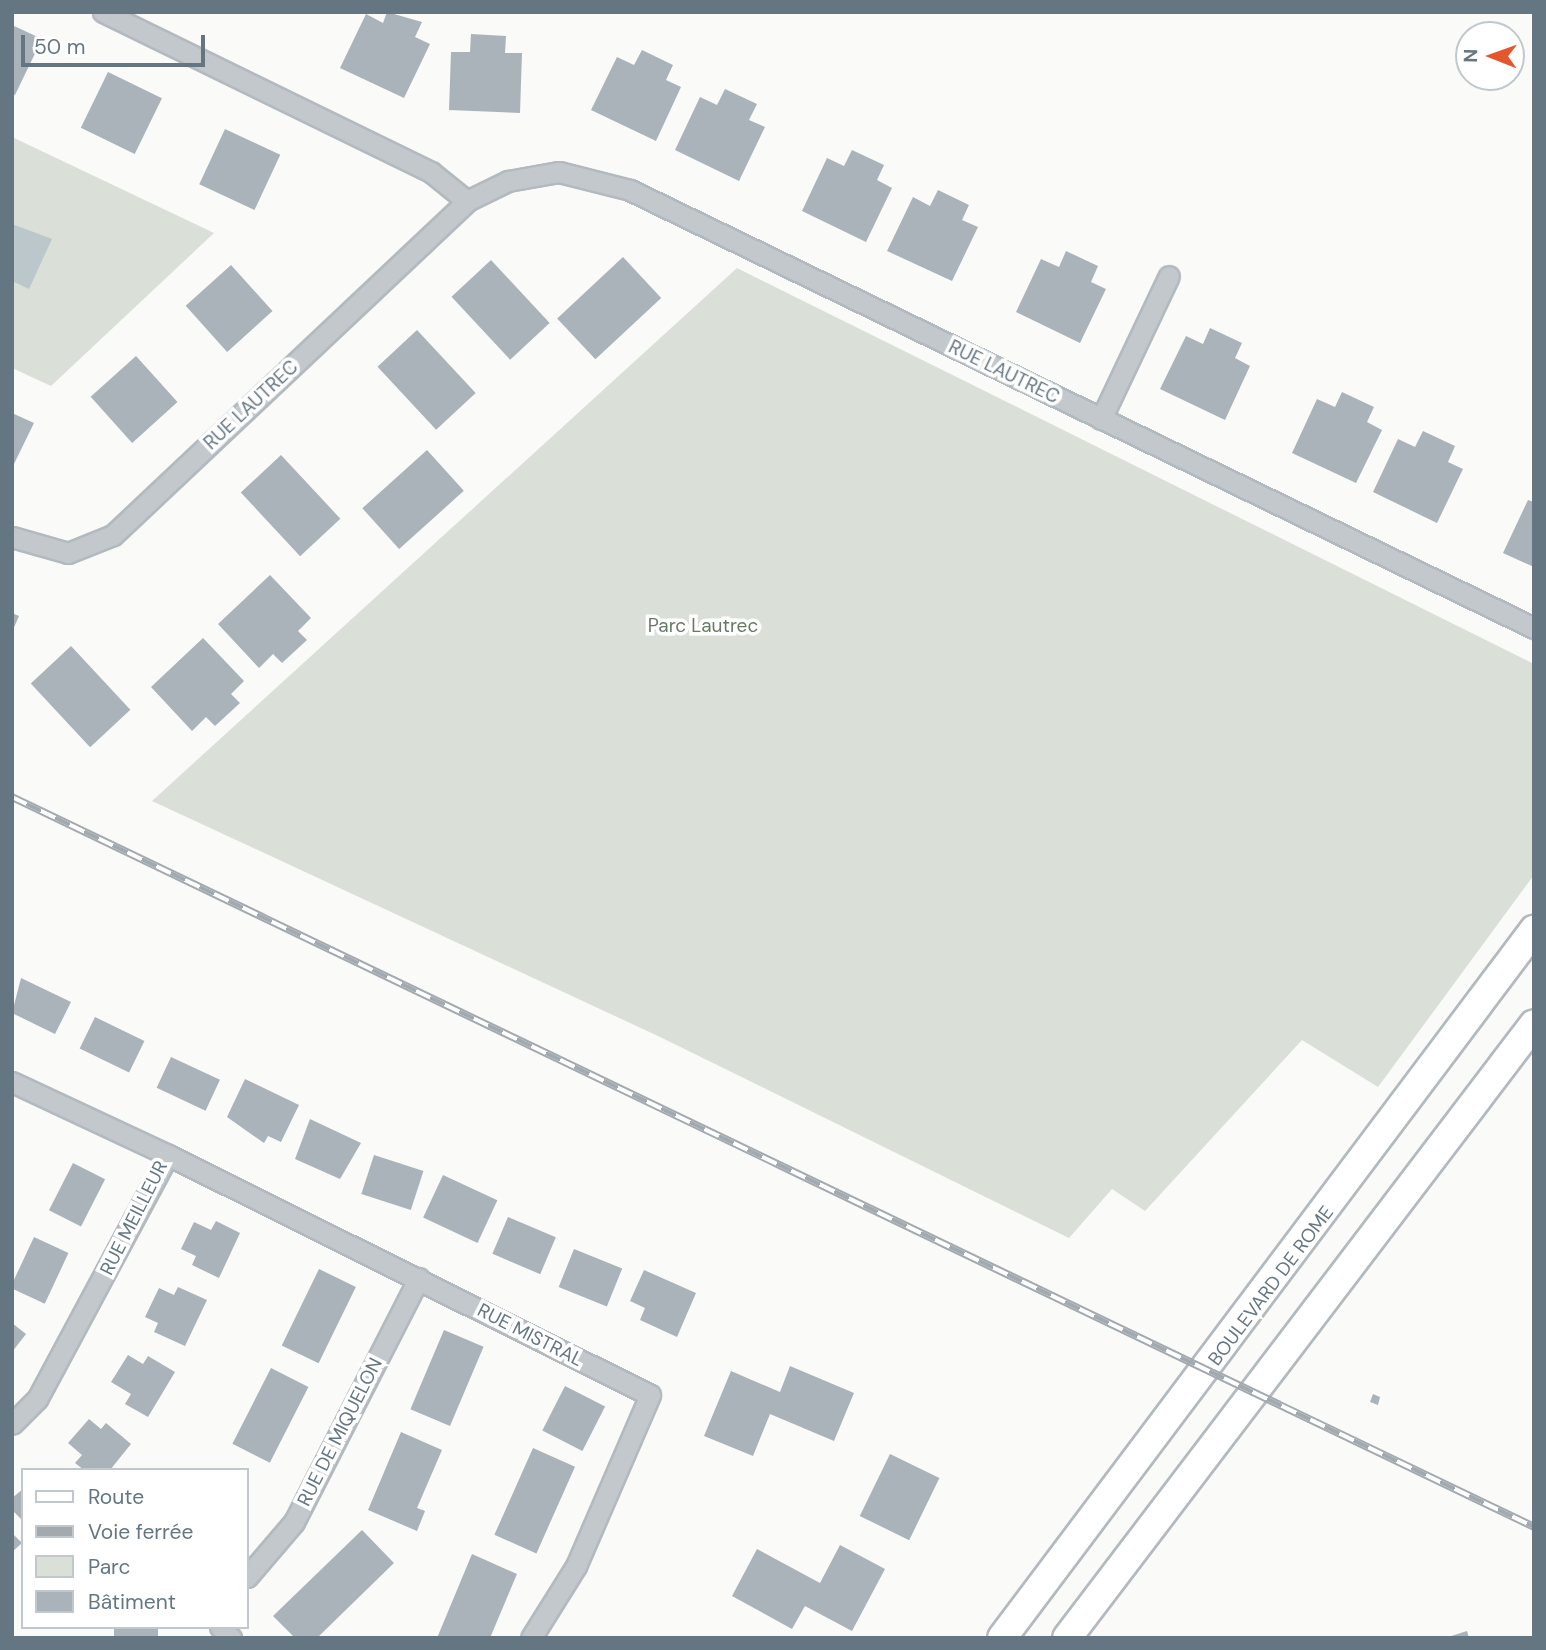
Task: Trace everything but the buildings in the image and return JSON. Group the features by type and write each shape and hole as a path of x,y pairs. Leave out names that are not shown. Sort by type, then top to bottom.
{"main road":[{"name":"BOULEVARD DE ROME","path":"1002,1638 1534,930"},
{"path":"1067,1638 1534,1024"}],"street":[{"path":"103,12 431,172 467,201"},
{"name":"RUE LAUTREC","path":"12,537 68,553 113,535 467,201 538,174 607,180 1534,628"},
{"path":"1101,419 1169,276"},
{"name":"RUE MEILLEUR","path":"12,1082 168,1155 37,1399 12,1424"},
{"name":"RUE MISTRAL","path":"168,1155 650,1395 576,1566 531,1638"},
{"name":"RUE DE MIQUELON","path":"248,1576 294,1522 419,1278"}],"green space":[{"path":"12,137 214,233 51,386 12,368"},
{"name":"Parc Lautrec","path":"737,268 1534,664 1534,875 1378,1087 1302,1040 1145,1211 1112,1189 1069,1238 658,1036 152,801"}],"shaded area":[{"path":"12,224 52,239 29,289 12,281"}],"railway":[{"path":"12,797 1534,1527"}]}
